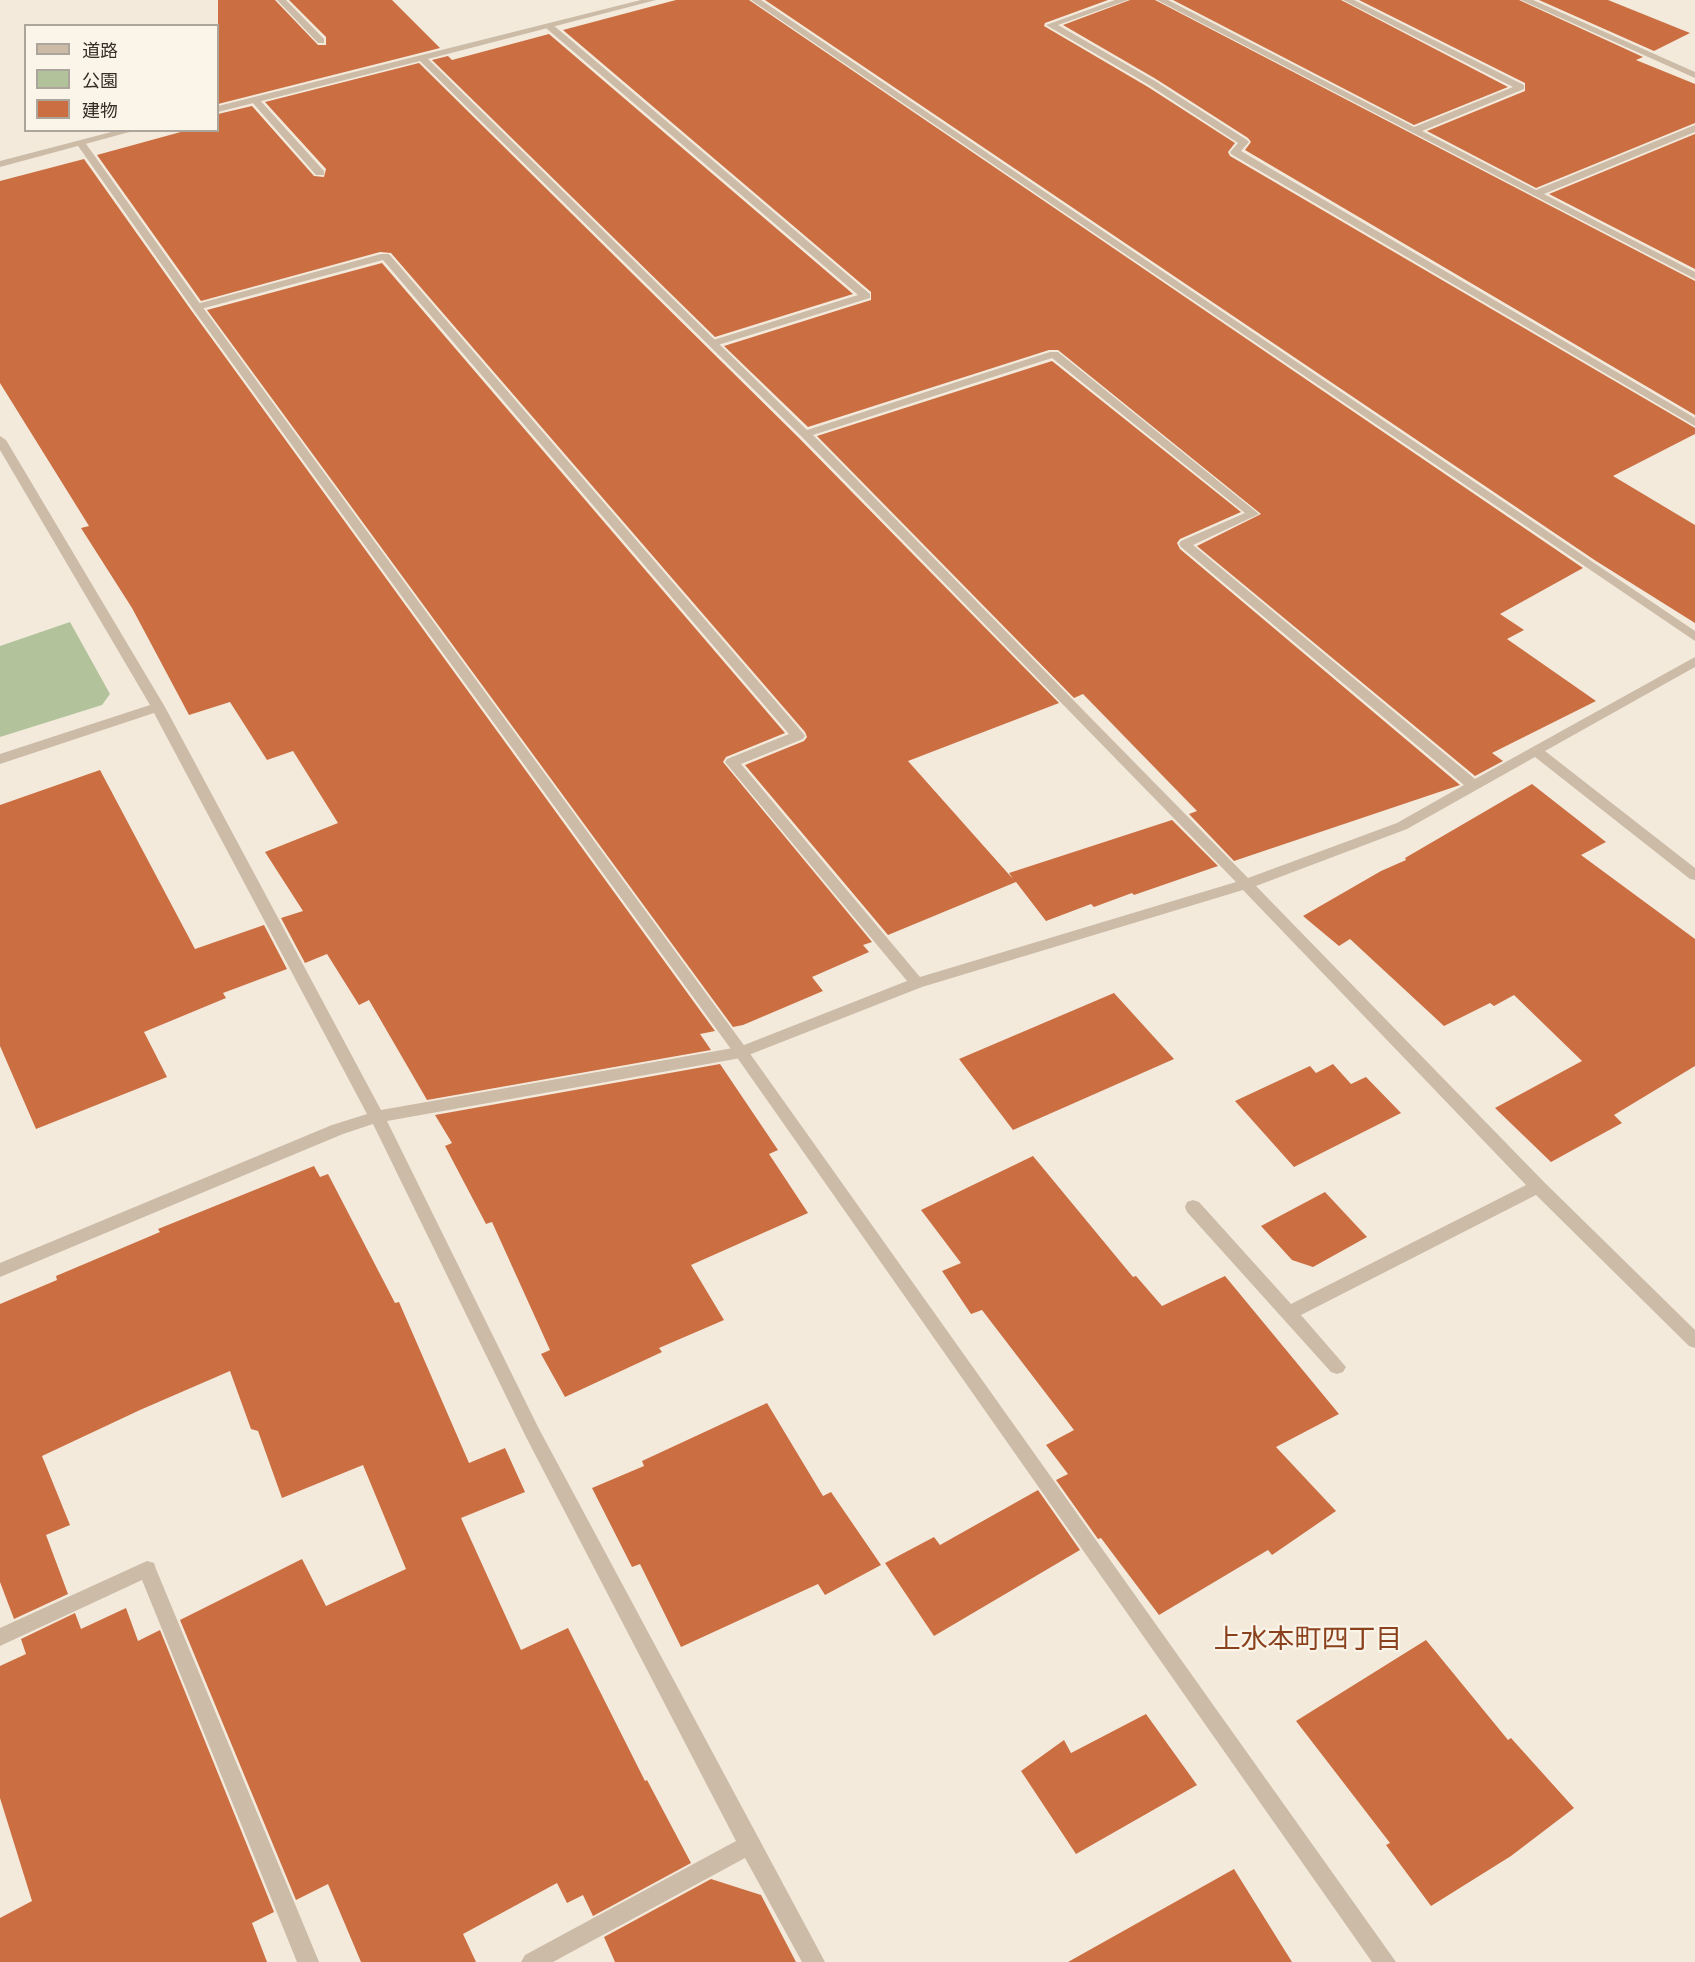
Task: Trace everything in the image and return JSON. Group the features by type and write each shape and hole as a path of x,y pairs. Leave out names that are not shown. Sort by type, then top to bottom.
{"street":[{"path":"281,0 321,41"},
{"path":"219,109 652,0"},
{"path":"755,0 1695,637"},
{"path":"1124,0 1051,25 1152,83 1244,142 1235,152 1695,423"},
{"path":"1161,0 1695,276"},
{"path":"1347,0 1521,87 1415,130"},
{"path":"1525,0 1695,75"},
{"path":"549,26 866,296 714,343"},
{"path":"422,58 805,434 1246,884 1538,1187 1695,1341"},
{"path":"255,100 320,173"},
{"path":"1538,193 1695,128"},
{"path":"0,164 124,132"},
{"path":"81,143 197,308 741,1052 1385,1962"},
{"path":"197,308 385,256 798,736 732,762 917,983"},
{"path":"805,434 1054,354 1253,514 1185,544 1473,785"},
{"path":"0,441 158,706 377,1117 532,1432 749,1845 814,1962"},
{"path":"0,1270 338,1129 377,1117 741,1052 917,983 1246,884 1402,826 1695,661"},
{"path":"0,759 158,706"},
{"path":"1535,750 1695,875"},
{"path":"1289,1313 1538,1187"},
{"path":"1193,1207 1337,1367"},
{"path":"0,1638 147,1569 308,1962"},
{"path":"532,1962 749,1845"}],"green space":[{"path":"70,622 110,694 102,705 0,737 0,646"}],"building":[{"path":"218,0 275,0 318,45 326,45 326,37 289,0 392,0 440,48 219,104"},
{"path":"676,0 749,0 1583,568 1500,614 1524,630 1507,639 1596,701 1492,753 1503,761 1475,776 1197,546 1261,514 1058,350 1049,350 808,427 724,346 871,300 871,292 563,30"},
{"path":"765,0 1108,0 1045,23 1044,26 1148,87 1235,143 1228,152 1230,156 1695,428 1695,434 1613,476 1695,525 1695,623 1596,561"},
{"path":"1130,0 1155,0 1695,281 1695,415 1245,150 1251,142 1248,138 1156,79 1063,25"},
{"path":"1173,0 1341,0 1508,87 1414,125"},
{"path":"1359,0 1519,0 1643,57 1636,60 1695,84 1695,123 1536,188 1427,131 1525,91 1525,83"},
{"path":"1539,0 1608,0 1690,33 1654,51"},
{"path":"549,34 853,294 715,337 432,60 448,56 452,60"},
{"path":"419,63 799,438 1059,703 908,761 1013,879 1009,873 1172,820 1218,866 1094,907 1091,904 1046,921 1016,882 888,935 745,765 804,741 807,737 805,732 391,253 380,252 201,301 97,155 181,132 219,132 219,114 252,106 314,176 324,177 326,169 265,102"},
{"path":"1695,134 1695,269 1549,194"},
{"path":"84,159 191,310 715,1031 700,1034 711,1050 427,1100 369,1000 359,1005 327,954 305,963 281,918 303,911 265,852 338,823 293,751 267,760 230,702 189,715 132,608 81,528 89,526 0,383 0,181"},
{"path":"382,263 785,733 726,757 723,762 872,942 863,945 869,952 812,977 823,991 743,1025 733,1027 207,310"},
{"path":"1052,361 1241,512 1180,539 1177,543 1180,549 1460,785 1234,861 1189,814 1197,811 1083,694 1074,698 817,436"},
{"path":"100,770 195,949 264,925 287,969 223,993 226,998 144,1032 167,1077 36,1129 0,1046 0,805"},
{"path":"1532,784 1606,842 1581,855 1695,939 1695,1066 1614,1115 1622,1123 1551,1162 1495,1108 1582,1061 1514,995 1494,1006 1490,1003 1444,1026 1350,939 1339,946 1303,916 1381,871 1406,860 1405,858"},
{"path":"1114,993 1174,1059 1013,1130 959,1059"},
{"path":"720,1064 778,1150 769,1154 808,1213 691,1265 724,1320 659,1348 662,1352 565,1397 541,1354 550,1350 492,1222 486,1224 445,1146 452,1143 435,1115"},
{"path":"1333,1064 1351,1084 1366,1077 1401,1113 1294,1167 1235,1101 1310,1066 1316,1073"},
{"path":"1033,1156 1133,1277 1136,1276 1162,1306 1225,1276 1339,1414 1276,1447 1336,1511 1272,1555 1268,1550 1159,1615 1101,1538 1098,1539 1056,1480 1068,1474 1046,1445 1074,1430 982,1310 971,1314 942,1271 961,1263 921,1210"},
{"path":"314,1166 320,1177 328,1174 395,1303 399,1302 469,1463 505,1448 525,1492 461,1518 521,1650 568,1628 645,1781 647,1780 691,1863 593,1916 583,1895 567,1903 557,1883 463,1934 476,1962 361,1962 328,1884 296,1900 180,1620 302,1559 326,1606 406,1569 363,1465 282,1498 258,1431 251,1429 230,1371 42,1456 70,1525 46,1535 68,1594 14,1619 0,1582 0,1304 57,1280 56,1276 160,1232 158,1229"},
{"path":"1325,1192 1367,1237 1313,1267 1292,1260 1261,1226"},
{"path":"767,1403 823,1496 831,1492 881,1565 825,1595 818,1584 681,1647 640,1564 632,1567 592,1488 644,1466 642,1461"},
{"path":"1038,1490 1080,1550 934,1636 885,1563 934,1537 940,1545"},
{"path":"126,1608 138,1641 160,1630 274,1912 252,1923 267,1962 0,1962 0,1918 32,1901 0,1798 0,1666 26,1654 21,1639 75,1613 81,1629"},
{"path":"1426,1640 1508,1740 1511,1738 1574,1808 1511,1856 1431,1906 1386,1845 1390,1843 1296,1721"},
{"path":"1146,1714 1197,1785 1076,1854 1021,1771 1064,1740 1071,1753"},
{"path":"1234,1869 1292,1962 1068,1962"},
{"path":"711,1879 761,1895 796,1962 615,1962 604,1937"}],"district":[{"name":"上水本町四丁目","path":"1308,1640"}]}
